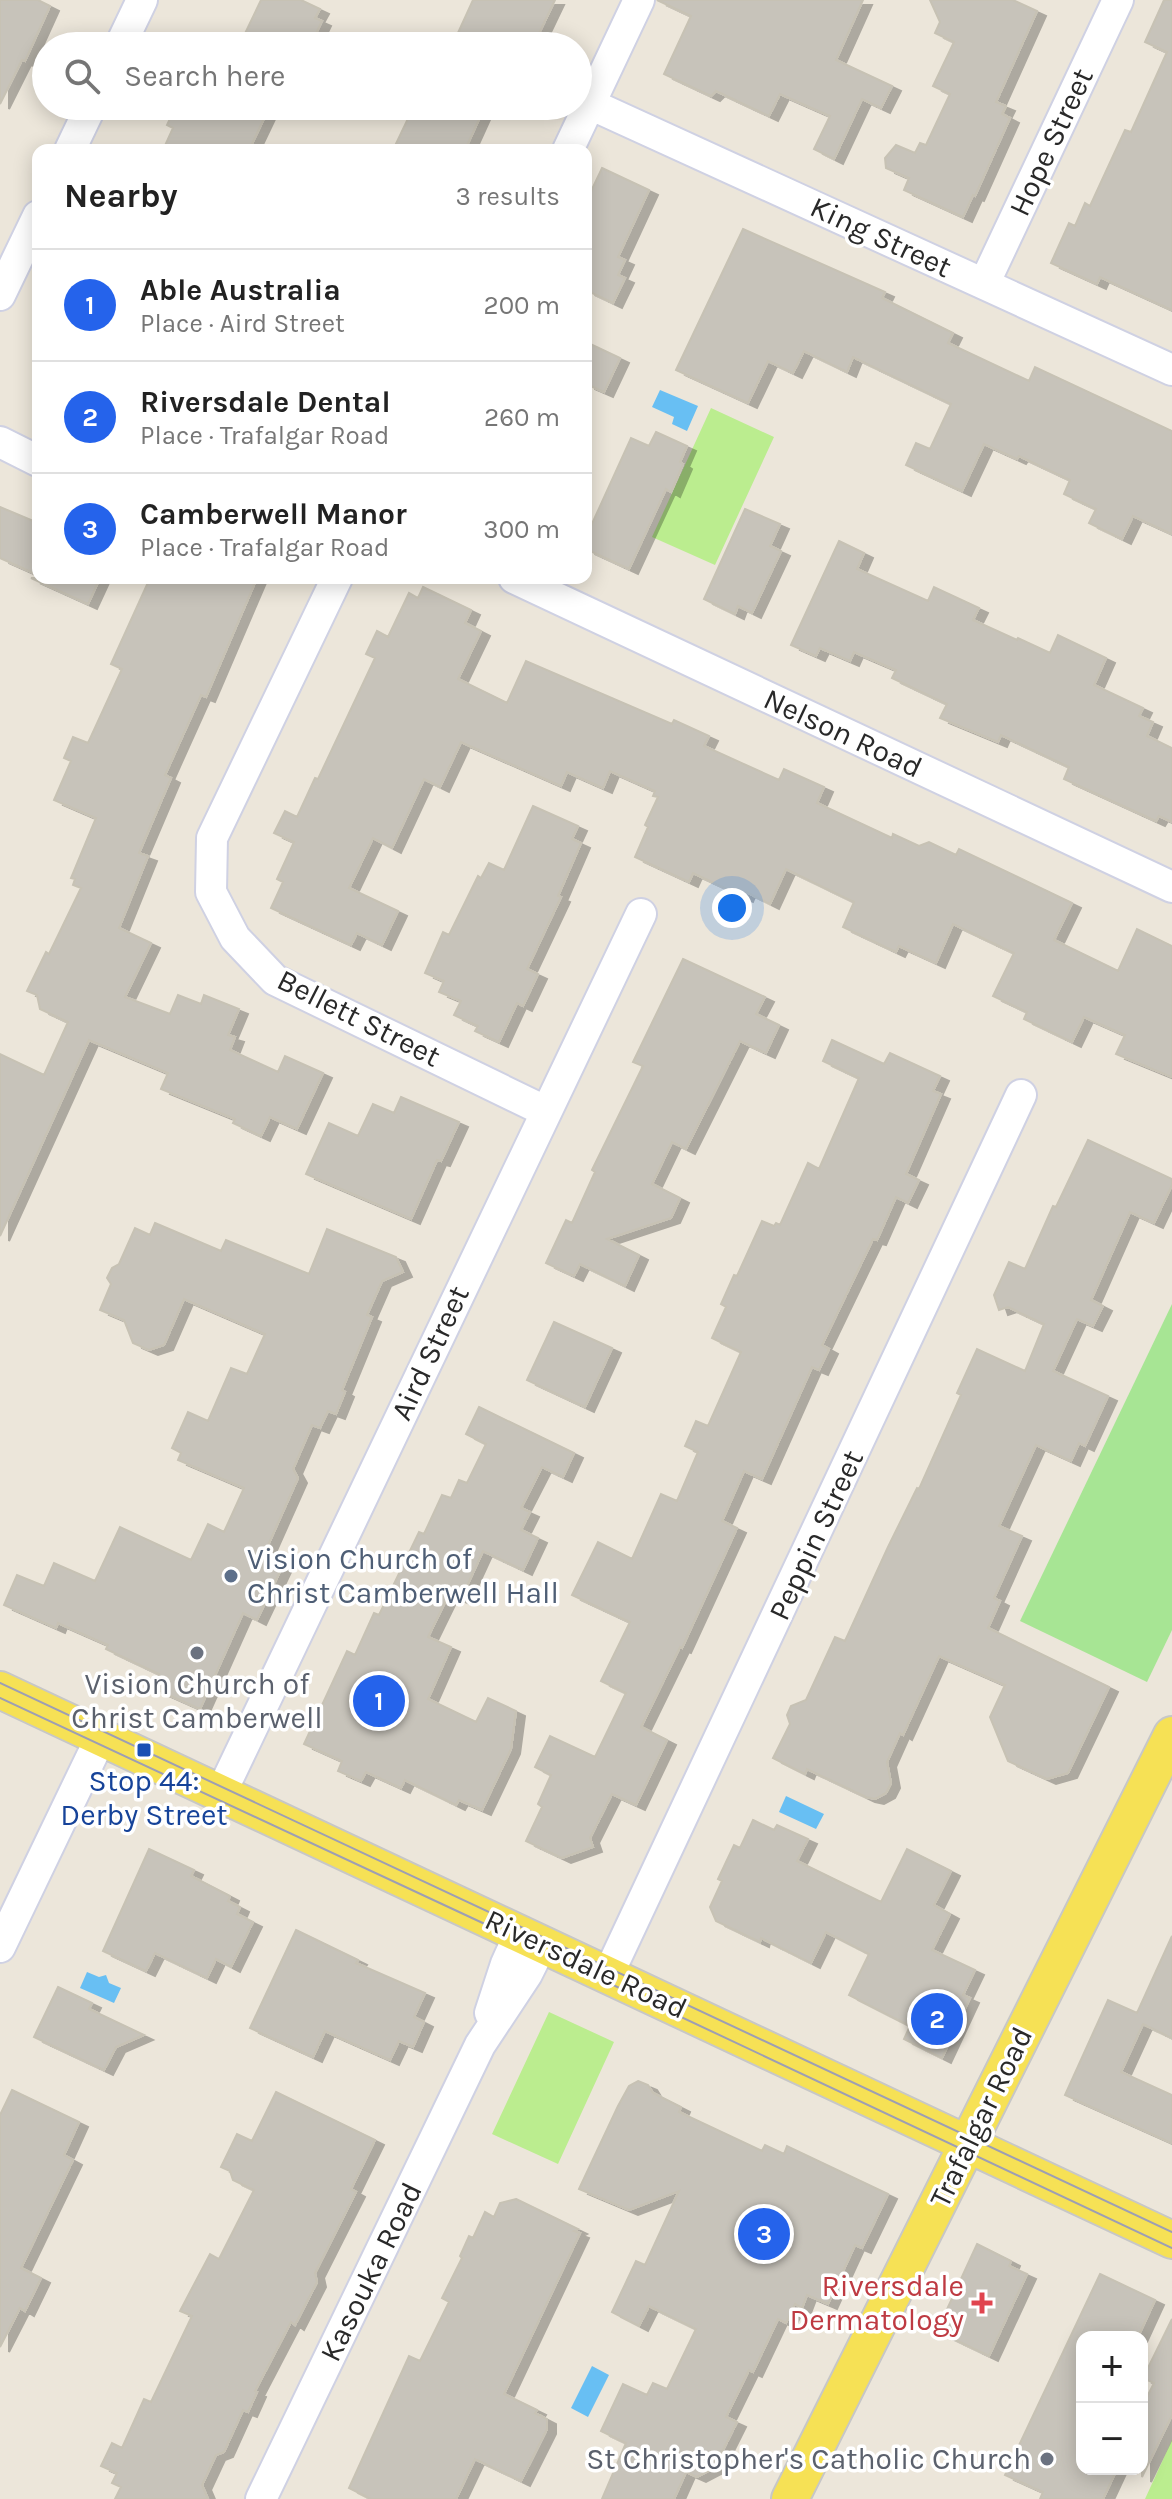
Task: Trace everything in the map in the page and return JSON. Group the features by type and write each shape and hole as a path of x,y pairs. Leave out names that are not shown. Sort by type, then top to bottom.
{"main road":[{"name":"Riversdale Road","path":"0,1690 1172,2240"},
{"name":"Trafalgar Road","path":"790,2499 1172,1735"}],"street":[{"path":"127,32 142,0"},
{"path":"592,100 639,0"},
{"name":"Hope Street","path":"984,284 1118,0"},
{"name":"King Street","path":"592,105 1172,370"},
{"path":"73,144 84,120"},
{"path":"571,144 582,120"},
{"path":"0,295 32,228"},
{"path":"0,442 32,458"},
{"name":"Bellett Street","path":"334,584 212,838 211,892 235,938 275,980 545,1111"},
{"name":"Nelson Road","path":"527,584 1172,887"},
{"name":"Aird Street","path":"221,1793 641,914"},
{"name":"Peppin Street","path":"608,1975 1021,1095"},
{"path":"0,1947 101,1737"},
{"name":"Kasouka Road","path":"261,2499 480,2045 527,1974 531,1939"}],"green space":[{"path":"711,408 774,437 715,565 652,537"},
{"path":"1172,1304 1172,1630 1147,1682 1020,1621"},
{"path":"549,2012 614,2042 558,2164 492,2134"},
{"path":"1172,2440 1172,2499 1145,2499"}],"water":[{"path":"660,390 698,406 687,431 672,424 674,417 652,407"},
{"path":"786,1796 824,1814 816,1829 779,1812"},
{"path":"87,1972 99,1977 106,1975 109,1983 121,1988 114,2003 80,1988"},
{"path":"592,2366 609,2375 588,2417 571,2408"}],"building":[{"path":"0,0 38,0 50,6 38,32 32,32 32,46 0,104"},
{"path":"261,0 301,0 320,9 315,18 322,21 317,32 246,32"},
{"path":"473,0 555,0 540,32 458,32"},
{"path":"657,0 863,0 836,60 892,86 881,108 862,99 834,159 814,149 830,116 780,94 769,116 716,91 711,96 664,74 691,16"},
{"path":"930,0 1013,0 1037,11 996,102 1006,106 1002,114 1010,118 963,217 904,190 909,178 886,168 885,158 896,145 915,153 920,143 926,145 950,94 933,86 954,42 935,33 940,22"},
{"path":"1164,0 1172,0 1172,310 1100,277 1097,284 1051,263 1069,223 1075,226 1085,203 1090,206 1125,130 1131,132 1167,52 1145,42"},
{"path":"169,120 263,120 252,144 166,144 173,128 167,125"},
{"path":"407,120 479,120 468,144 396,144"},
{"path":"602,168 649,190 618,257 625,260 618,275 625,278 613,303 592,293 592,189"},
{"path":"743,229 885,292 882,298 953,333 948,343 1029,381 1035,367 1172,431 1172,534 1133,516 1122,539 1089,523 1096,509 1064,494 1070,480 1019,456 1017,459 984,444 962,491 906,465 916,443 930,449 951,404 853,357 847,372 804,351 793,373 768,361 748,403 676,370"},
{"path":"592,345 620,358 604,392 592,387"},
{"path":"656,432 687,446 671,492 666,489 629,569 592,552 592,524 631,438 649,446"},
{"path":"0,507 32,520 32,572 0,558"},
{"path":"745,509 780,524 770,546 781,551 752,613 738,606 735,614 704,599"},
{"path":"839,541 864,553 857,569 928,601 934,587 979,608 973,620 1017,640 1050,653 1058,635 1106,658 1094,685 1143,708 1139,716 1153,722 1147,736 1172,748 1172,822 1159,816 1156,821 1064,779 1069,767 1001,735 998,742 940,718 947,704 892,678 896,670 854,652 850,661 820,648 816,656 791,645"},
{"path":"44,584 97,584 88,604"},
{"path":"147,584 254,584 206,697 201,695 165,775 171,778 139,853 148,856 119,928 151,943 125,997 170,1014 178,995 201,1004 204,995 239,1009 228,1035 235,1037 230,1050 278,1072 285,1056 323,1073 297,1129 270,1117 261,1136 233,1123 235,1119 161,1089 168,1073 89,1040 0,1236 0,1054 44,1075 68,1022 40,1009 37,995 27,991 81,888 73,885 75,879 71,878 96,818 54,800 71,761 64,758 73,737 88,743 122,669 111,664"},
{"path":"423,587 471,610 465,623 481,631 458,679 507,703 526,661 672,724 674,720 709,736 704,746 779,780 784,769 824,787 817,803 892,838 893,834 919,846 929,842 956,855 959,849 1072,903 1054,940 1118,971 1137,929 1172,946 1172,1077 1116,1054 1125,1035 1084,1017 1072,1042 1024,1019 1027,1012 993,996 1014,953 953,924 936,963 899,946 896,952 843,927 854,902 786,869 770,904 746,892 744,897 693,873 689,882 635,857 658,797 653,796 655,791 610,771 603,788 567,772 561,786 461,742 440,787 424,779 392,848 373,838 349,888 398,911 382,945 357,933 351,945 271,908 283,882 277,879 294,842 274,833 285,811 297,817 315,778 318,779 375,658 366,654 377,631 388,637 409,593 418,598"},
{"path":"533,806 578,826 572,839 581,843 558,896 561,897 527,969 538,974 523,1006 517,1003 499,1042 475,1031 478,1026 454,1015 461,1001 439,992 444,981 425,973 443,932 449,935 478,876 481,878 489,863 504,870"},
{"path":"683,959 765,997 756,1014 779,1025 766,1053 740,1041 686,1149 672,1142 652,1184 680,1198 671,1218 607,1239 639,1255 625,1286 580,1264 574,1276 546,1263 566,1220 572,1223 595,1172 592,1170 643,1066 633,1062"},
{"path":"832,1040 884,1064 890,1053 940,1076 933,1091 941,1094 906,1174 919,1180 908,1203 896,1197 877,1240 873,1239 822,1345 829,1349 819,1370 812,1367 762,1479 744,1471 722,1521 737,1528 682,1648 641,1727 667,1740 636,1805 612,1794 590,1838 593,1847 562,1858 526,1841 542,1807 538,1804 551,1775 535,1767 550,1736 595,1757 626,1693 601,1681 630,1622 572,1595 598,1542 632,1559 661,1494 677,1501 698,1452 685,1446 696,1421 708,1426 741,1352 712,1338 726,1307 721,1304 762,1221 780,1225 808,1163 819,1169 859,1078 823,1061"},
{"path":"401,1097 459,1122 441,1161 437,1160 411,1219 306,1174 329,1123 358,1136 373,1104 394,1113"},
{"path":"1088,1140 1172,1179 1172,1185 1154,1223 1130,1212 1091,1300 1103,1306 1093,1326 1077,1319 1053,1371 1108,1396 1085,1446 1079,1443 1071,1461 1036,1445 999,1526 1022,1536 994,1598 1000,1601 988,1628 1109,1687 1068,1773 1047,1779 1008,1761 990,1717 1005,1685 939,1656 903,1735 900,1733 887,1762 891,1783 886,1793 875,1799 866,1797 807,1769 805,1774 773,1758 790,1724 787,1715 791,1706 806,1700 835,1637 845,1641 888,1547 919,1489 961,1395 957,1393 977,1349 1025,1371 1044,1324 1008,1307 999,1310 994,1295 1009,1262 1025,1269 1053,1206 1056,1207"},
{"path":"155,1223 221,1251 226,1240 309,1274 327,1229 396,1257 403,1272 382,1281 367,1315 372,1317 342,1390 345,1392 336,1414 328,1411 320,1428 312,1425 293,1469 298,1478 265,1552 285,1561 257,1620 243,1613 200,1709 153,1688 159,1674 106,1649 108,1645 58,1623 56,1628 4,1605 17,1575 44,1586 54,1563 95,1581 120,1527 191,1560 208,1524 224,1532 244,1488 178,1460 181,1453 172,1448 188,1412 208,1421 231,1368 247,1374 265,1334 184,1299 164,1345 149,1350 133,1343 124,1320 100,1310 111,1284 107,1278 112,1268 119,1264 135,1228 150,1235"},
{"path":"554,1322 612,1348 585,1407 527,1380"},
{"path":"479,1407 574,1453 563,1477 542,1467 521,1508 530,1512 521,1530 538,1538 523,1570 483,1551 461,1599 449,1594 428,1637 451,1647 428,1699 476,1722 488,1698 516,1711 511,1749 482,1810 459,1800 456,1805 405,1780 401,1788 366,1772 361,1781 338,1771 342,1761 304,1744 347,1651 355,1655 374,1613 379,1615 419,1532 424,1534 442,1495 451,1498 459,1480 467,1483 486,1444 466,1434"},
{"path":"753,1820 774,1830 777,1825 808,1839 797,1861 881,1902 907,1849 951,1871 934,1905 950,1914 932,1950 975,1970 963,1995 970,1998 942,2058 904,2039 910,2026 849,1995 869,1954 826,1932 811,1963 761,1938 760,1942 716,1921 710,1907 722,1881 718,1879 734,1845 740,1848"},
{"path":"149,1849 194,1870 191,1876 230,1896 228,1901 240,1907 237,1914 253,1922 231,1967 216,1959 207,1978 155,1953 146,1971 103,1951"},
{"path":"296,1930 358,1960 356,1963 425,1993 414,2017 424,2022 413,2047 399,2041 390,2060 325,2031 313,2057 250,2028"},
{"path":"1172,1936 1172,2038 1143,2024 1121,2072 1172,2095 1172,2143 1065,2095 1108,2000 1137,2013"},
{"path":"58,1987 92,2003 89,2009 144,2035 116,2047 104,2070 34,2037"},
{"path":"638,2081 648,2085 653,2093 681,2107 679,2112 762,2151 765,2145 784,2154 787,2146 888,2194 862,2248 855,2245 828,2304 807,2295 802,2308 795,2304 786,2323 778,2319 753,2372 749,2370 726,2417 737,2422 714,2468 697,2477 686,2472 674,2499 602,2499 626,2443 601,2431 623,2384 647,2395 653,2383 667,2389 696,2329 649,2306 639,2326 612,2312 636,2261 645,2265 679,2191 629,2210 579,2189 618,2106 629,2086"},
{"path":"12,2090 79,2122 64,2155 73,2160 21,2268 41,2278 25,2311 20,2308 0,2347 0,2115"},
{"path":"276,2092 375,2140 351,2189 356,2192 315,2273 317,2282 295,2325 291,2322 255,2391 248,2412 243,2410 224,2452 216,2455 202,2485 208,2499 115,2499 121,2487 112,2483 117,2473 101,2466 112,2443 122,2448 144,2399 151,2402 192,2316 180,2311 210,2254 219,2259 254,2190 233,2180 230,2171 221,2167 237,2134 252,2141"},
{"path":"516,2199 578,2229 574,2231 580,2233 504,2394 537,2410 535,2413 547,2419 547,2429 521,2481 475,2459 456,2499 371,2499 349,2488 409,2356 420,2361 449,2302 442,2298 469,2236 473,2238 485,2212 494,2217 500,2203"},
{"name":"Riversdale Dermatology","path":"977,2244 1011,2261 1009,2266 1027,2274 989,2356 937,2331"},
{"path":"1100,2274 1155,2300 1141,2331 1076,2331 1076,2475 1114,2475 1103,2499 1040,2499 1043,2492 1005,2475"},
{"path":"1172,2319 1172,2415 1148,2465 1148,2395 1154,2383 1148,2380 1148,2368"}],"tram line":[{"path":"0,1683 1172,2232"},
{"path":"0,1698 502,1932"},
{"path":"560,1960 1172,2248"}],"place":[{"name":"Vision Church of Christ Camberwell Hall","path":"231,1576"},
{"name":"Vision Church of Christ Camberwell","path":"197,1653"},
{"name":"Able Australia","path":"379,1701"},
{"name":"Stop 44: Derby Street","path":"144,1750"},
{"name":"Riversdale Dental","path":"937,2019"},
{"name":"Camberwell Manor","path":"764,2234"},
{"name":"Riversdale Dermatology","path":"982,2303"},
{"name":"St Christopher's Catholic Church","path":"1047,2459"}]}
